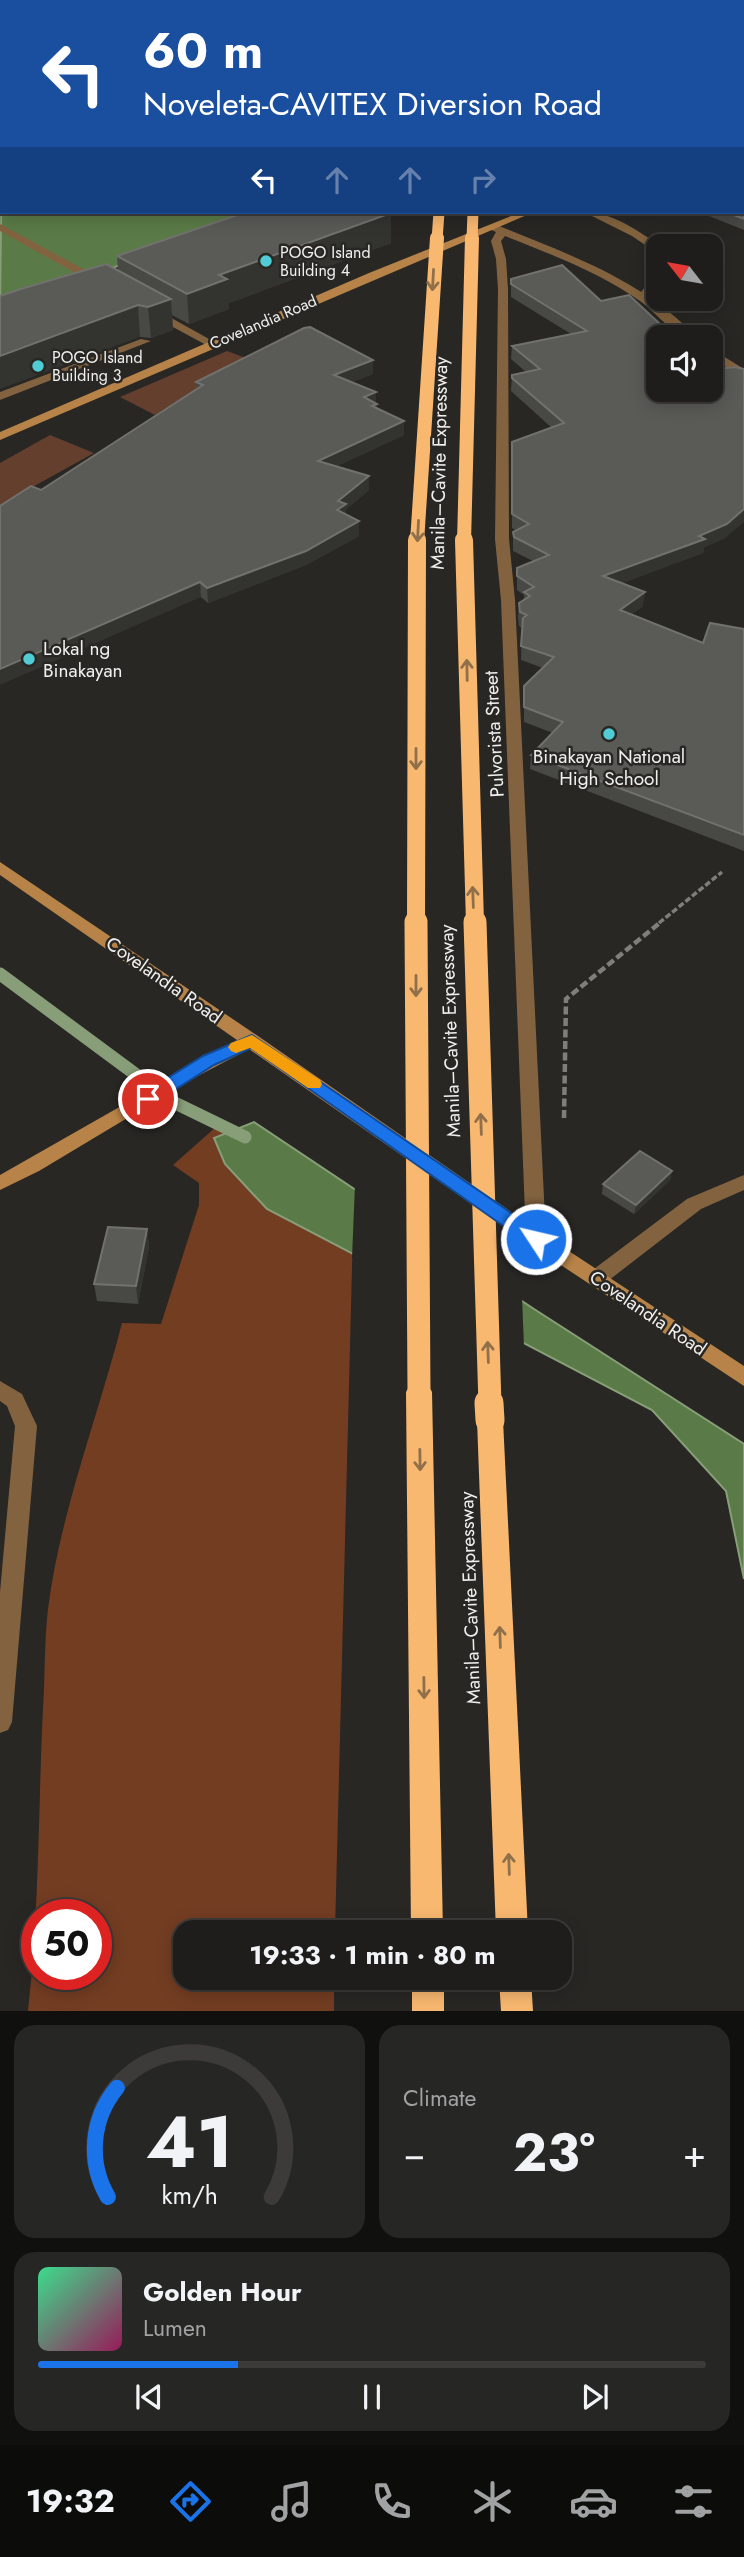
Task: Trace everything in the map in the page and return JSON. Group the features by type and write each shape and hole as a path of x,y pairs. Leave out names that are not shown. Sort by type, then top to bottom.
{"highway":[{"name":"Manila–Cavite Expressway","path":"427,1920 416,1079 417,548 439,214"},
{"name":"Manila–Cavite Expressway","path":"473,214 464,552 490,1420 511,1920"},
{"path":"428,1990 428,2011"},
{"path":"516,1990 517,2011"}],"main road":[{"name":"Covelandia Road","path":"0,436 212,344 498,229 525,214"},
{"name":"Covelandia Road","path":"0,867 536,1239 744,1377"},
{"path":"0,1183 128,1111 209,1060 252,1040"}],"street":[{"path":"593,214 646,241"},
{"path":"0,227 109,288 97,291"},
{"path":"498,229 584,265 643,298 675,325"},
{"name":"Pulvorista Street","path":"498,229 496,241 501,259 503,289 502,539 508,600 536,1239"},
{"path":"643,298 646,294"},
{"path":"143,306 212,344"},
{"path":"0,396 145,341"},
{"path":"723,360 744,374"},
{"path":"597,1278 694,1204 744,1182"},
{"path":"0,1390 15,1401 26,1426 0,1722"}],"path":[{"path":"564,1121 566,999 722,872"}],"shaded area":[{"path":"1,214 275,214 0,305"},
{"path":"227,351 246,358 155,415 120,397"},
{"path":"50,435 94,453 0,505 0,463"},
{"path":"254,1122 534,1309 744,1444 744,1579 726,1491 652,1410 267,1209 225,1164 214,1138"},
{"path":"217,1126 353,1228 335,1920 173,1920 173,1990 334,1990 334,2011 28,2011 30,1990 112,1990 112,1899 36,1899 48,1609 70,1501 122,1323 161,1324 199,1205 199,1183 173,1165"}],"pier":[{"path":"355,1184 522,1297 524,1347 352,1258"}],"building":[{"path":"240,214 388,214 219,275 227,279 187,294 117,256"},
{"path":"731,214 744,214 744,219"},
{"path":"106,264 171,299 148,307 138,305 0,356 0,296"},
{"path":"562,265 601,301 629,295 661,325 646,325 646,402 723,402 723,368 744,369 744,509 727,524 699,536 705,539 603,576 645,592 620,610 703,643 710,623 744,629 744,835 531,755 563,722 524,707 524,686 554,657 521,646 523,618 527,615 520,612 519,603 530,596 524,592 534,587 517,576 517,568 549,555 514,537 513,532 529,524 512,514 512,442 564,423 512,378 512,375 540,369 512,346 587,331 511,284 511,279"},
{"path":"310,327 373,360 334,375 376,392 364,397 377,404 372,406 404,421 318,461 369,476 338,501 346,504 337,510 359,521 306,551 207,588 200,582 0,669 0,506 31,486 41,490 203,385 196,382"},
{"path":"640,1151 672,1171 636,1205 603,1184"},
{"path":"108,1227 147,1229 136,1286 94,1284"}],"waterway":[{"path":"0,974 173,1102 245,1137"}],"slow traffic":[{"path":"236,1047 252,1040 314,1084"}],"place":[{"name":"POGO Island Building 4","path":"266,261"},
{"name":"POGO Island Building 3","path":"38,366"},
{"name":"Lokal ng Binakayan","path":"29,659"},
{"name":"Binakayan National High School","path":"609,734"}],"route":[{"path":"148,1099 209,1060 252,1040 536,1239"}]}
